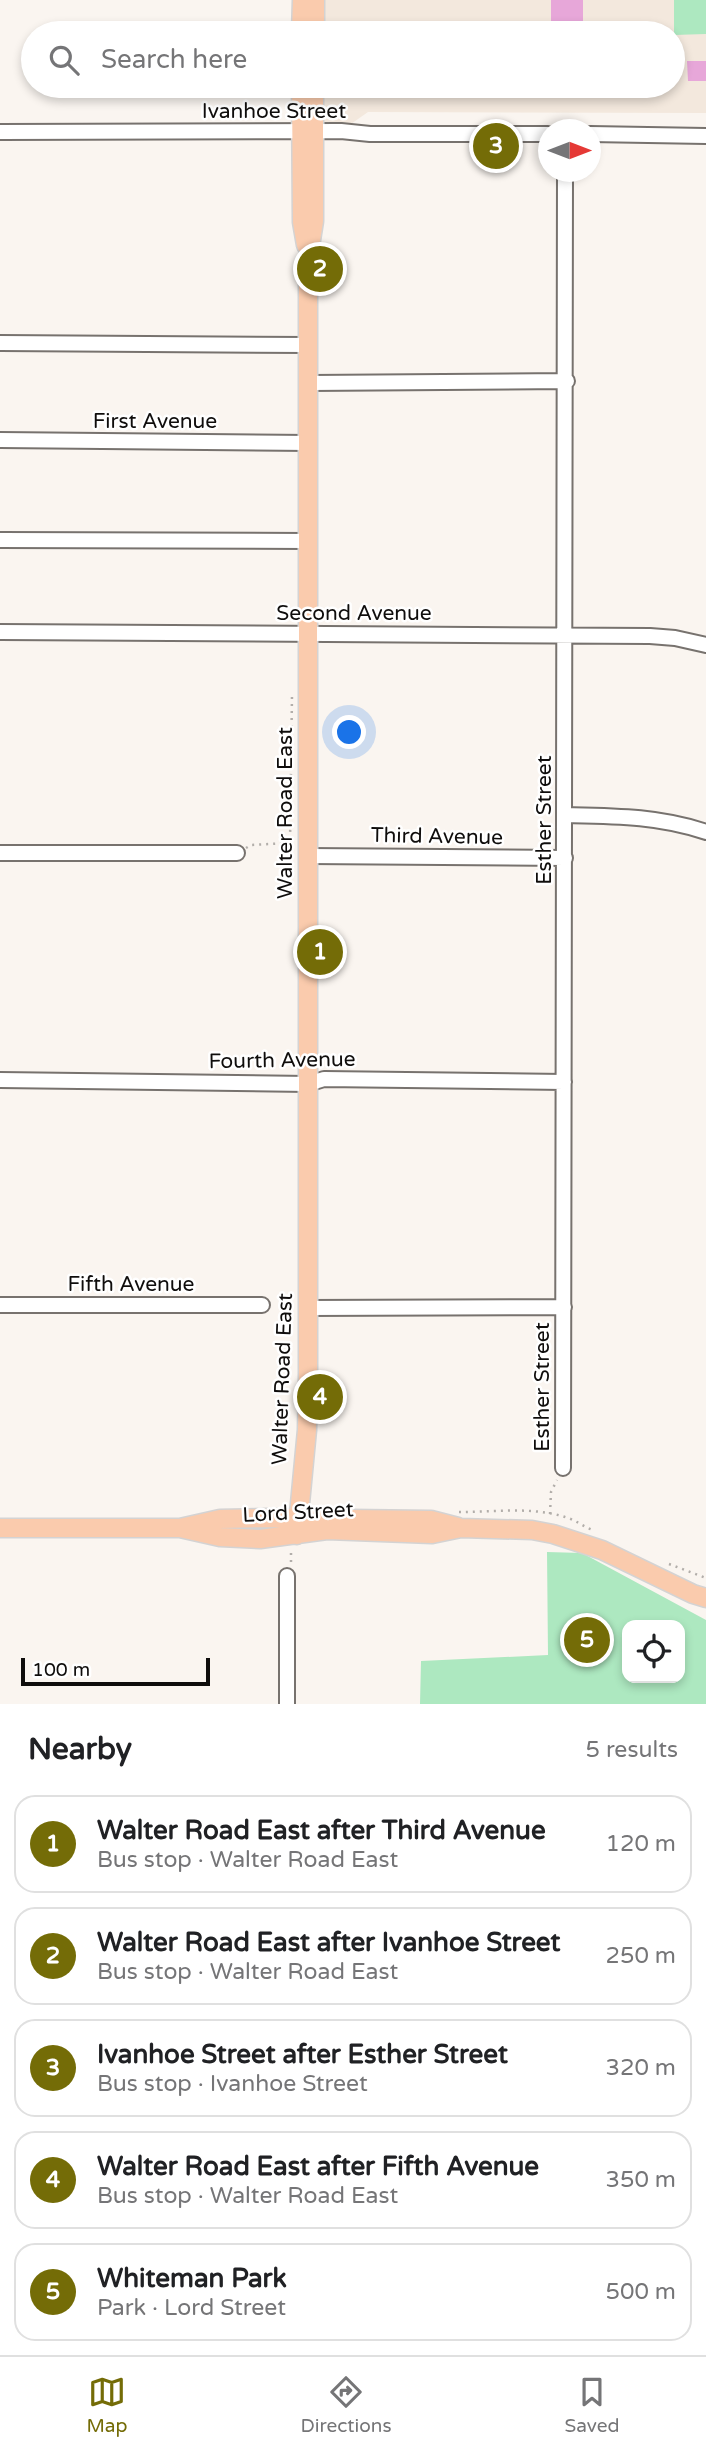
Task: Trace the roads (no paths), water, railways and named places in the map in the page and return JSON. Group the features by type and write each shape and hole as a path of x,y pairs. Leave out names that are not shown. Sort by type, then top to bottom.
{"main road":[{"path":"301,21 302,0"},
{"path":"314,21 315,0"},
{"name":"Walter Road East","path":"295,1533 307,1430 310,383 308,259 314,221 303,98"},
{"name":"Walter Road East","path":"307,132 312,98"},
{"name":"Lord Street","path":"0,1528 180,1528 220,1519 295,1533 327,1530 432,1534 461,1528 532,1530 602,1550 706,1598"}],"street":[{"name":"Ivanhoe Street","path":"0,132 538,134"},
{"path":"601,134 706,136"},
{"name":"Esther Street","path":"563,1468 565,182"},
{"path":"0,344 308,345"},
{"path":"310,383 566,381"},
{"name":"First Avenue","path":"0,440 309,443"},
{"path":"0,540 308,541"},
{"name":"Second Avenue","path":"0,632 650,636 706,645"},
{"path":"565,816 639,817 706,831"},
{"path":"0,853 237,853"},
{"name":"Third Avenue","path":"307,856 565,858"},
{"name":"Fourth Avenue","path":"0,1080 308,1084 324,1079 564,1082"},
{"name":"Fifth Avenue","path":"0,1305 262,1305"},
{"path":"307,1308 564,1307"},
{"path":"287,1576 287,1704"}],"place":[{"name":"Ivanhoe Street after Esther Street","path":"496,146"},
{"name":"Walter Road East after Ivanhoe Street","path":"320,269"},
{"name":"Walter Road East after Third Avenue","path":"320,952"},
{"name":"Walter Road East after Fifth Avenue","path":"320,1397"},
{"name":"Whiteman Park","path":"587,1640"}]}
